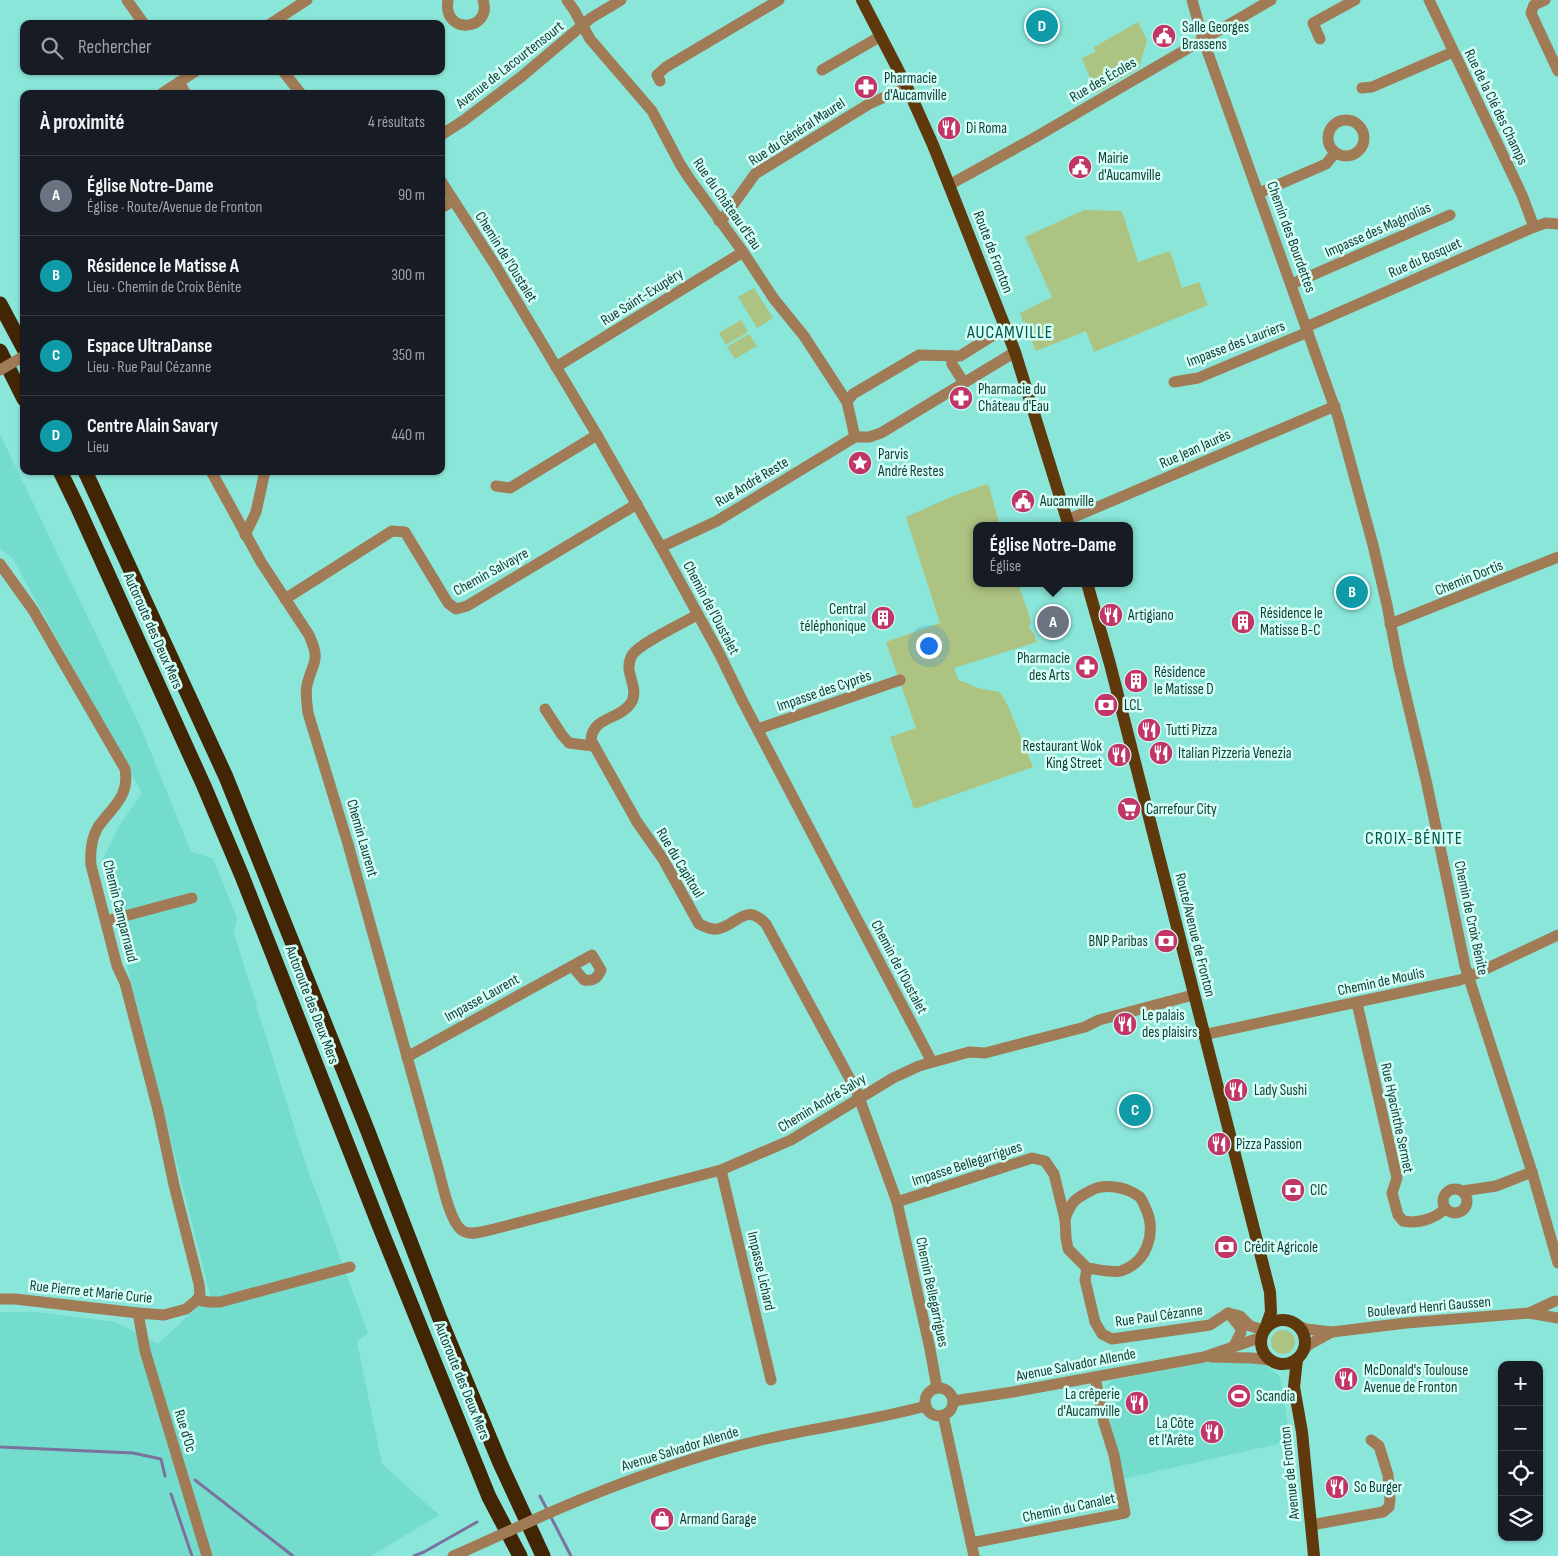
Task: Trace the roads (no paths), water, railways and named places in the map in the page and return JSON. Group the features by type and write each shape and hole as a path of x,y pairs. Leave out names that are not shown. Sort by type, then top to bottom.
{"highway":[{"path":"0,304 20,342"},
{"path":"0,352 20,391"},
{"name":"Autoroute des Deux Mers","path":"62,475 204,786 242,876 379,1225 489,1497 520,1556"},
{"name":"Autoroute des Deux Mers","path":"87,475 226,777 367,1129 444,1328 500,1463 543,1556"},
{"path":"489,1497 510,1556"}],"main road":[{"name":"Route de Fronton","path":"862,0 907,87 950,185 1015,352 1068,522"},
{"name":"Route/Avenue de Fronton","path":"1088,587 1110,664 1270,1292"},
{"path":"1270,1292 1278,1309 1294,1323 1304,1336 1300,1354 1288,1363 1274,1362 1262,1350 1264,1332 1271,1312 1270,1292"},
{"path":"1264,1332 1270,1324 1277,1321 1294,1323"},
{"name":"Avenue de Fronton","path":"1300,1354 1294,1387 1302,1432 1314,1556"},
{"name":"Avenue de Fronton","path":"1274,1362 1294,1387"}],"street":[{"path":"126,0 141,20"},
{"path":"276,20 307,0"},
{"path":"448,0 447,8 450,16 455,22 463,26 479,21 484,14 485,6 483,0"},
{"name":"Rue du Château d'Eau","path":"567,0 590,39 652,111 680,164 774,299 804,336 847,402"},
{"name":"Avenue de Lacourtensourt","path":"445,132 521,77 596,15 621,0"},
{"path":"660,81 657,76 666,67 779,0"},
{"name":"Chemin des Bourdettes","path":"1192,0 1204,39 1335,406 1357,486"},
{"name":"Rue des Écoles","path":"950,185 1272,0"},
{"path":"1320,39 1313,23 1355,0"},
{"name":"Rue de la Clé des Champs","path":"1429,0 1522,195 1534,227"},
{"path":"1545,0 1534,5 1531,13 1558,71"},
{"path":"822,70 881,36"},
{"path":"1362,88 1372,87 1453,52"},
{"path":"286,75 298,90"},
{"path":"166,90 181,77 185,90"},
{"name":"Rue du Général Maurel","path":"719,220 725,216 755,174 869,104 907,87"},
{"path":"1259,193 1326,164 1335,153"},
{"name":"Chemin de l'Oustalet","path":"445,188 597,434 661,547 719,653 932,1062"},
{"path":"445,206 453,201"},
{"name":"Impasse des Magnolias","path":"1292,284 1450,215"},
{"name":"Rue du Bosquet","path":"1307,330 1534,227 1546,223 1558,224"},
{"name":"Rue Saint-Exupéry","path":"556,367 743,252"},
{"path":"1005,328 960,356 919,355 853,394 847,402 855,437 881,433 1015,352"},
{"name":"Impasse des Lauriers","path":"1174,382 1198,378 1307,330"},
{"path":"951,356 952,364 964,383"},
{"path":"0,370 20,358"},
{"name":"Rue Jean Jaurès","path":"1070,522 1260,437 1335,406"},
{"path":"496,486 510,488 597,434"},
{"name":"Rue André Reste","path":"661,547 717,521 855,437"},
{"name":"Chemin Laurent","path":"213,475 245,535 309,635 315,648 316,659 306,695 308,713 348,844 454,1221 464,1231"},
{"path":"245,535 256,512 264,475"},
{"name":"Chemin de Croix Bénite","path":"1357,486 1424,772 1468,977 1532,1172 1558,1263"},
{"name":"Chemin Salvayre","path":"285,599 392,531 405,532 448,603 456,609 467,606 637,504"},
{"name":"Chemin Dortis","path":"1390,624 1558,558"},
{"name":"Chemin Camparnaud","path":"0,564 33,610 125,769 126,778 123,795 98,828 92,840 90,851 91,865 118,966 125,983 158,1110 174,1185 199,1284 200,1294 197,1300"},
{"path":"593,746 590,740 591,733 596,726 627,708 632,702 634,689 629,666 632,655 641,646 697,615"},
{"name":"Impasse des Cyprès","path":"758,729 900,680"},
{"path":"545,710 568,743 593,746"},
{"name":"Rue du Capitoul","path":"593,746 637,822 663,860 699,924 708,928 718,929 746,914 760,917 766,924 859,1099"},
{"path":"106,921 192,898"},
{"name":"Chemin de Moulis","path":"1204,1035 1468,977 1558,935"},
{"name":"Impasse Laurent","path":"407,1057 572,966"},
{"name":"Chemin André Salvy","path":"464,1231 472,1233 494,1229 721,1170 791,1140 893,1078 919,1066 969,1052 985,1053 1085,1027 1100,1020 1193,995"},
{"name":"Rue Hyacinthe Sermet","path":"1357,1002 1397,1178 1392,1193 1398,1215 1403,1222 1411,1223 1437,1217 1445,1209 1456,1213 1461,1211 1467,1202 1463,1191"},
{"name":"Chemin Bellegarrigues","path":"859,1099 897,1202 937,1388"},
{"name":"Impasse Bellegarrigues","path":"897,1202 1032,1158 1045,1162 1054,1174 1065,1219"},
{"name":"Impasse Lichard","path":"721,1170 771,1380"},
{"path":"1445,1209 1443,1199 1444,1194 1448,1190 1458,1189 1463,1191 1496,1186 1532,1172"},
{"path":"1109,1186 1123,1188 1140,1198 1149,1214 1152,1231 1146,1250 1135,1262 1120,1271 1087,1268 1068,1249 1065,1219 1069,1206 1074,1200 1095,1188 1109,1186"},
{"path":"197,1300 220,1302 350,1267"},
{"name":"Rue Paul Cézanne","path":"1087,1268 1085,1280 1095,1322 1102,1334 1112,1339 1210,1325 1228,1312"},
{"name":"Rue Pierre et Marie Curie","path":"0,1299 164,1315 186,1308 197,1300"},
{"name":"Boulevard Henri Gaussen","path":"1529,1314 1557,1299"},
{"name":"Boulevard Henri Gaussen","path":"1557,1299 1554,1310 1558,1318"},
{"path":"1228,1312 1240,1316 1250,1326 1264,1332"},
{"path":"1228,1312 1241,1332 1234,1346"},
{"name":"Rue d'Oc","path":"138,1313 145,1351 207,1556"},
{"name":"Boulevard Henri Gaussen","path":"1294,1323 1306,1329 1332,1332 1406,1323 1529,1314 1558,1318"},
{"name":"Avenue Salvador Allende","path":"953,1400 1014,1392 1204,1357 1264,1332"},
{"name":"Boulevard Henri Gaussen","path":"1300,1354 1310,1344 1332,1332"},
{"name":"Avenue Salvador Allende","path":"1204,1357 1251,1358 1274,1362"},
{"name":"Chemin du Canalet","path":"972,1543 1125,1513 1114,1455 1104,1423 1095,1377"},
{"path":"937,1388 949,1392 953,1400 950,1410 943,1415 934,1415 926,1406 929,1393 937,1388"},
{"name":"Avenue Salvador Allende","path":"453,1556 608,1488 653,1471 710,1453 766,1439 926,1406"},
{"path":"943,1415 974,1556"},
{"path":"1312,1525 1383,1512 1389,1507 1386,1465 1379,1446 1371,1440"}],"waterway":[{"path":"0,1447 133,1453 161,1459 165,1476"},
{"path":"195,1480 293,1556"},
{"path":"171,1494 192,1556"},
{"path":"540,1496 571,1556"},
{"path":"414,1556 477,1522"}],"place":[{"name":"Centre Alain Savary","path":"1042,26"},
{"name":"Salle Georges Brassens","path":"1164,36"},
{"name":"Pharmacie d'Aucamville","path":"866,87"},
{"name":"Di Roma","path":"949,128"},
{"name":"Mairie d'Aucamville","path":"1080,167"},
{"name":"Pharmacie du Château d'Eau","path":"961,398"},
{"name":"Parvis André Restes","path":"860,463"},
{"name":"Aucamville","path":"1023,501"},
{"name":"Résidence le Matisse A","path":"1352,592"},
{"name":"Artigiano","path":"1111,615"},
{"name":"Central téléphonique","path":"883,618"},
{"name":"Église Notre-Dame","path":"1053,622"},
{"name":"Résidence le Matisse B-C","path":"1243,622"},
{"name":"Pharmacie des Arts","path":"1087,667"},
{"name":"Résidence le Matisse D","path":"1136,681"},
{"name":"LCL","path":"1106,705"},
{"name":"Tutti Pizza","path":"1149,730"},
{"name":"Italian Pizzeria Venezia","path":"1161,753"},
{"name":"Restaurant Wok King Street","path":"1119,755"},
{"name":"Carrefour City","path":"1129,809"},
{"name":"BNP Paribas","path":"1166,941"},
{"name":"Le palais des plaisirs","path":"1125,1024"},
{"name":"Lady Sushi","path":"1236,1090"},
{"name":"Espace UltraDanse","path":"1135,1110"},
{"name":"Pizza Passion","path":"1219,1144"},
{"name":"CIC","path":"1293,1190"},
{"name":"Crédit Agricole","path":"1226,1247"},
{"name":"McDonald's Toulouse Avenue de Fronton","path":"1346,1379"},
{"name":"Scandia","path":"1239,1396"},
{"name":"La crêperie d'Aucamville","path":"1137,1403"},
{"name":"La Côte et l'Arête","path":"1212,1432"},
{"name":"So Burger","path":"1337,1487"},
{"name":"Armand Garage","path":"662,1519"}],"district":[{"name":"AUCAMVILLE","path":"1010,332"},
{"name":"CROIX-BÉNITE","path":"1414,838"}]}
